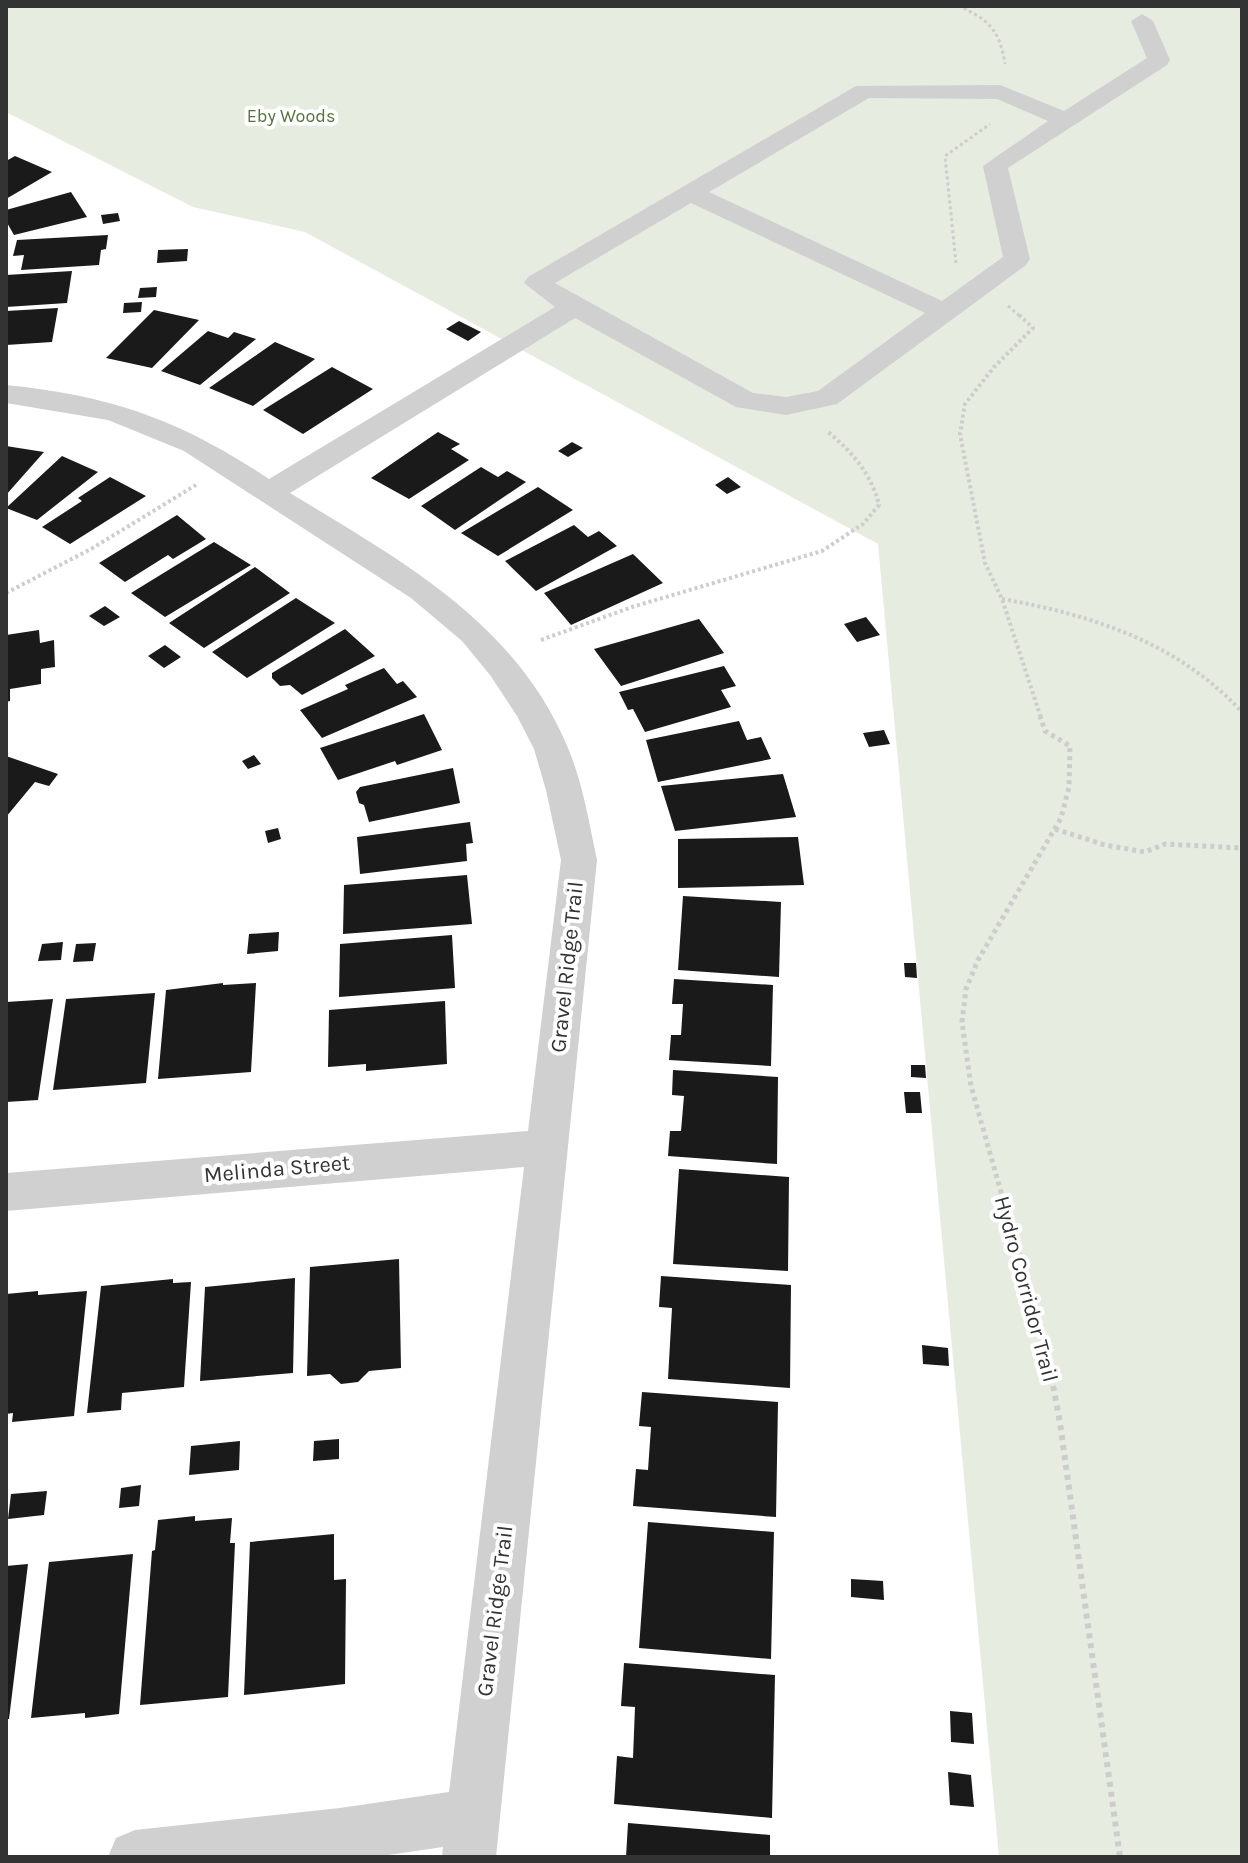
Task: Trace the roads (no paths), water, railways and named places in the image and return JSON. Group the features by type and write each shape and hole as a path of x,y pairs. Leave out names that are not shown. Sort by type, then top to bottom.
{"street":[{"path":"1066,120 1000,92 864,91 537,283 574,307 746,401 786,406 827,398 1017,259 995,166 1159,60 1142,21"},
{"path":"690,193 944,312"},
{"path":"268,493 574,307"},
{"name":"Gravel Ridge Trail","path":"6,394 48,398 107,411 182,438 404,578 448,612 492,653 524,698 551,747 579,860 470,1837"},
{"name":"Melinda Street","path":"6,1192 549,1147"},
{"path":"135,1857 340,1835 470,1837"}],"park label":[{"name":"Eby Woods","path":"291,116"}]}
